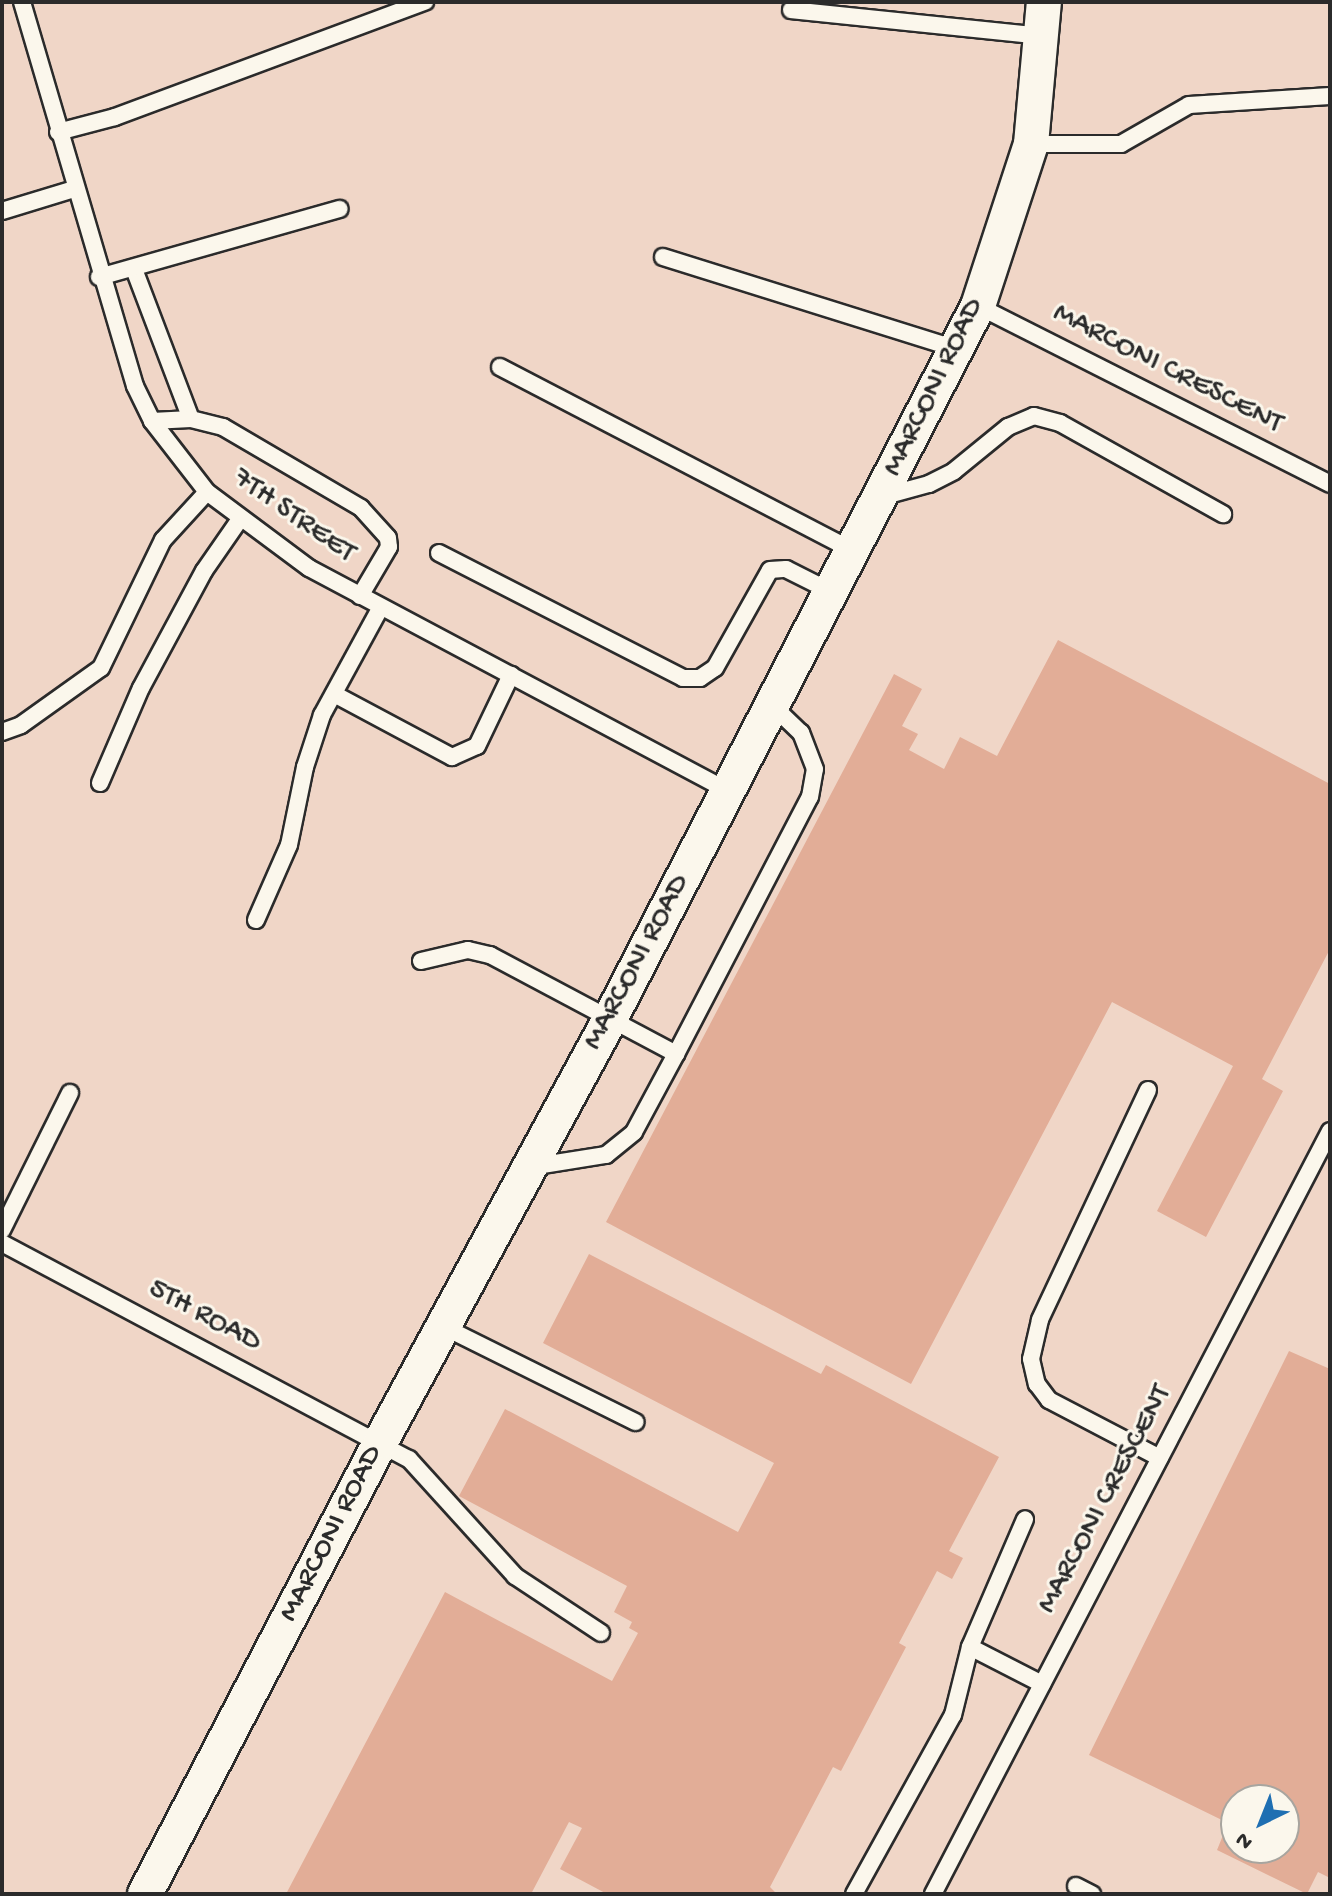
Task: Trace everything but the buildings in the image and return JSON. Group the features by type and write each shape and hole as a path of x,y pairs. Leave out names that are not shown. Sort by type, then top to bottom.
{"street":[{"name":"MARCONI ROAD","path":"145,1894 442,1326 610,1019 978,306 1031,144 1044,2"}],"lane":[{"path":"58,132 115,117 425,2"},
{"name":"7TH STREET","path":"27,3 58,132 99,277 152,421 207,492 240,519 360,596 729,791"},
{"path":"791,10 1042,36"},
{"path":"1031,144 1121,144 1189,105 1330,96"},
{"path":"2,211 74,189"},
{"path":"99,277 340,209"},
{"path":"663,257 956,349"},
{"path":"134,269 191,419"},
{"name":"MARCONI CRESCENT","path":"978,306 1330,484"},
{"path":"500,367 853,551"},
{"path":"881,497 941,478 1008,427 1034,416 1060,423 1223,514"},
{"path":"152,421 191,419 253,442 361,508 380,526 389,547 360,596"},
{"path":"2,732 21,725 101,668 163,540 207,492"},
{"path":"100,783 141,688 204,571 240,519"},
{"path":"439,553 683,678 700,678 715,668 770,570 786,569 832,592"},
{"path":"256,920 289,845 305,767 334,694 381,607"},
{"path":"334,694 452,757 477,746 511,675"},
{"path":"527,1168 606,1155 634,1132 676,1054 810,797 815,769 801,733 773,706"},
{"path":"421,961 468,950 490,955 676,1054"},
{"path":"1148,1090 1040,1320 1031,1359 1049,1400 1160,1458"},
{"path":"2,1230 70,1093"},
{"name":"MARCONI CRESCENT","path":"933,1894 1330,1131"},
{"name":"5TH ROAD","path":"2,1243 381,1441 432,1480 515,1576 601,1633"},
{"path":"442,1326 635,1422"},
{"path":"854,1894 953,1715 970,1647 1025,1519"},
{"path":"970,1647 1042,1684"},
{"path":"1076,1886 1092,1894"}],"shaded area":[{"path":"2,2 1330,2 1330,1894 2,1894"}]}
